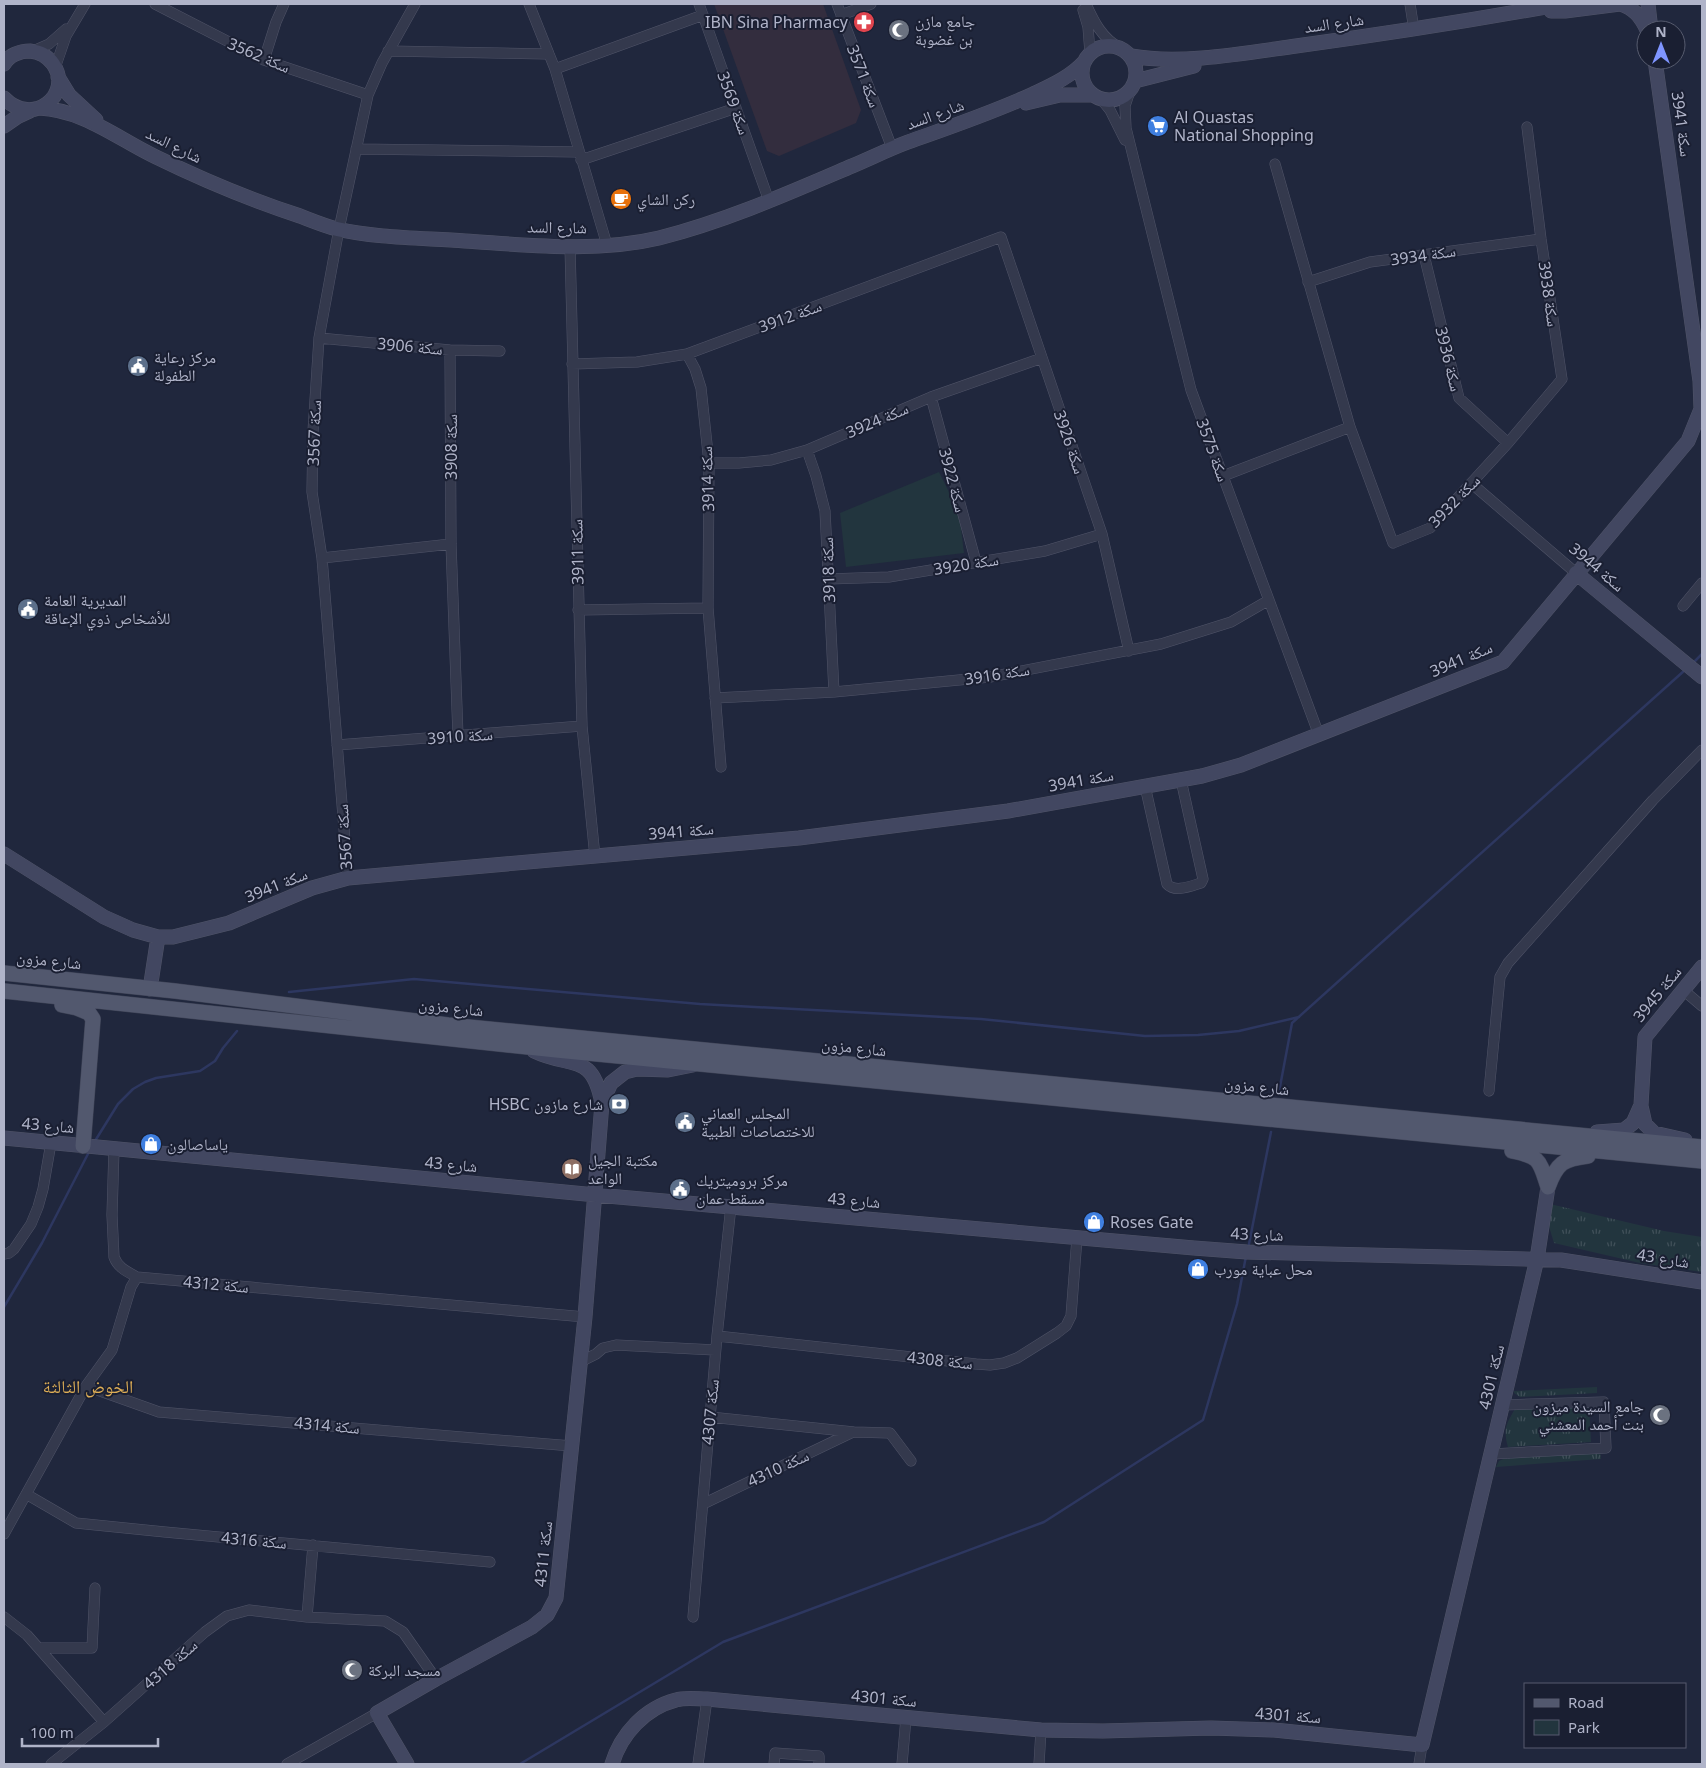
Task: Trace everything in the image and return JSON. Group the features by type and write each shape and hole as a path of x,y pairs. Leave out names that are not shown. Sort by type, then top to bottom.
{"main road":[{"name":"شارع مزون","path":"4,973 458,1026 1568,1134 1702,1145"},
{"name":"شارع مزون","path":"4,991 696,1064 1702,1161"},
{"path":"4,995 76,1008 89,1012 93,1019 83,1146"},
{"path":"1432,1135 1531,1155 1538,1162 1548,1187"},
{"path":"1548,1187 1554,1172 1560,1164 1571,1158 1616,1152"}],"street":[{"path":"4,126 16,117 48,104 54,96 58,87 57,73 62,47 85,4"},
{"name":"سكة 3562","path":"155,4 264,60 368,95"},
{"path":"264,60 284,4"},
{"name":"سكة 3567","path":"348,878 322,558 312,492 313,431 319,338 338,229 368,95 388,51 415,4"},
{"path":"529,4 555,69 608,245"},
{"name":"سكة 3569","path":"699,4 769,201"},
{"name":"سكة 3571","path":"837,4 892,148"},
{"path":"841,15 872,4"},
{"path":"1084,4 1108,41 1125,52 1135,65 1132,86 1116,99 1097,97 1084,84 1082,69 1087,57 1088,27 1084,4"},
{"path":"1410,4 1414,30"},
{"name":"شارع السد","path":"1125,52 1148,59 1174,60 1258,52 1414,30 1562,4"},
{"path":"1538,8 1565,11 1620,4 1627,6 1642,20"},
{"path":"1648,4 1649,20"},
{"path":"555,69 704,16"},
{"path":"4,64 14,55 44,47 54,41 77,17"},
{"path":"1087,57 1104,46 1125,52"},
{"path":"4,50 28,51"},
{"name":"شارع السد","path":"28,51 42,54 50,60 64,89 108,130"},
{"path":"388,51 549,54"},
{"name":"شارع السد","path":"1132,86 1173,70 1258,52"},
{"name":"شارع السد","path":"4,98 11,105 20,109 63,111 108,130 155,157 257,202 338,229 429,239 570,246 608,245 657,238 703,225 769,201 892,148 1004,107 1056,83 1074,72 1087,57"},
{"name":"سكة 3941","path":"4,854 104,917 150,936 173,937 229,923 312,888 348,878 808,837 1008,811 1202,776 1241,765 1503,662 1688,441 1701,409 1701,381 1656,70"},
{"name":"سكة 3575","path":"1132,86 1125,106 1126,128 1191,390 1319,735"},
{"name":"شارع السد","path":"1004,107 1060,95 1097,97"},
{"name":"سكة 3575","path":"1097,97 1110,110 1132,157"},
{"path":"356,149 580,156 736,108"},
{"name":"سكة 3938","path":"1508,443 1562,379 1541,239 1527,127"},
{"name":"سكة 3932","path":"1275,164 1350,427 1393,544 1430,528 1508,443"},
{"name":"سكة 3912","path":"572,364 637,362 687,354 1001,237"},
{"name":"سكة 3926","path":"1001,237 1102,534 1129,650"},
{"name":"سكة 3934","path":"1308,282 1370,262 1541,239"},
{"name":"سكة 3911","path":"570,246 582,726 595,857"},
{"name":"سكة 3936","path":"1424,255 1459,398 1508,443"},
{"name":"سكة 3906","path":"319,338 450,350 500,351"},
{"name":"سكة 3908","path":"450,350 451,544 458,736"},
{"name":"سكة 3914","path":"687,354 695,369 701,388 709,463 708,608 720,767"},
{"name":"سكة 3924","path":"709,463 771,460 807,450 931,397 1042,358"},
{"name":"سكة 3922","path":"931,397 976,562"},
{"path":"1223,476 1350,427"},
{"name":"سكة 3918","path":"807,450 825,511 834,692"},
{"name":"سكة 3944","path":"1471,484 1702,677"},
{"name":"سكة 3920","path":"828,579 889,577 1045,551 1102,534"},
{"path":"322,558 451,544"},
{"path":"1682,606 1702,583"},
{"name":"سكة 3916","path":"715,698 834,692 990,677 1161,644 1231,622 1269,600"},
{"path":"578,610 708,608"},
{"name":"سكة 3910","path":"337,745 582,726"},
{"path":"1488,1090 1500,976 1508,964 1653,800 1702,750"},
{"path":"1145,786 1167,884 1171,888 1176,889 1201,883 1203,879 1181,780"},
{"path":"150,989 158,937"},
{"name":"سكة 3945","path":"1641,1105 1645,1037 1682,989 1702,967"},
{"path":"1682,989 1702,1006"},
{"path":"528,1047 540,1054 577,1062 586,1067 596,1082 602,1102"},
{"path":"602,1102 611,1083 626,1072 637,1069 678,1069 696,1064"},
{"name":"سكة 4311","path":"288,1764 436,1679 532,1627 547,1615 552,1607 558,1588 585,1318 602,1102"},
{"path":"1568,1134 1624,1130 1633,1123 1641,1105"},
{"path":"1641,1105 1645,1124 1654,1133 1702,1145"},
{"name":"شارع 43","path":"4,1138 596,1195 1247,1252 1561,1260 1702,1282"},
{"path":"4,1254 14,1249 35,1216 43,1190 51,1143"},
{"path":"4,1534 86,1386 112,1350 131,1287 137,1277 117,1263 114,1257 112,1215 114,1149"},
{"name":"سكة 4301","path":"612,1764 624,1738 637,1722 657,1707 677,1699 707,1699 1041,1730 1104,1731 1211,1728 1274,1730 1422,1745 1537,1258 1548,1187"},
{"name":"سكة 4307","path":"693,1617 715,1350 731,1206"},
{"name":"سكة 4308","path":"717,1336 976,1364 1004,1363 1017,1358 1066,1326 1071,1316 1077,1238"},
{"name":"سكة 4312","path":"137,1277 585,1318"},
{"path":"580,1362 603,1348 616,1345 715,1350"},
{"name":"سكة 4314","path":"86,1386 159,1412 572,1446"},
{"path":"1491,1454 1606,1448 1604,1402 1502,1405"},
{"name":"سكة 4310","path":"710,1417 854,1432 890,1432 911,1461"},
{"name":"سكة 4310","path":"703,1504 854,1432"},
{"name":"سكة 4316","path":"26,1494 76,1522 490,1562"},
{"path":"307,1617 313,1545"},
{"path":"40,1648 92,1648 95,1588"},
{"name":"سكة 4318","path":"51,1764 104,1722 205,1632 227,1616 249,1610 307,1617 385,1620 403,1632 436,1679"},
{"path":"4,1617 40,1648 104,1722"},
{"path":"698,1764 707,1699"},
{"path":"377,1713 407,1764"},
{"path":"902,1764 906,1718"},
{"path":"1039,1764 1041,1730"},
{"path":"1419,1764 1422,1745"},
{"path":"774,1764 775,1753 819,1756 819,1764"}],"shaded area":[{"path":"714,4 823,4 861,110 856,123 779,156 767,151"}],"green space":[{"path":"939,472 959,512 964,553 846,567 840,513"},
{"path":"1550,1204 1664,1231 1702,1237 1702,1272 1640,1263 1554,1243 1548,1223"},
{"path":"1597,1387 1597,1393 1520,1397 1514,1393 1514,1391"},
{"path":"1589,1406 1591,1442 1508,1447 1506,1427 1515,1409"},
{"path":"1600,1451 1601,1459 1496,1467 1499,1461 1503,1459"}],"waterway":[{"path":"1693,663 1702,654"},
{"path":"1279,1092 1292,1023 1685,670"},
{"path":"289,992 414,979 700,1004 981,1019 1145,1036 1198,1035 1239,1031 1299,1017"},
{"path":"95,1141 118,1104 133,1089 156,1078 200,1071 215,1061 237,1031"},
{"path":"1248,1249 1271,1132"},
{"path":"4,1307 42,1243 90,1150"},
{"path":"520,1764 723,1642 1044,1522 1203,1420 1237,1304 1246,1256"}],"place":[{"name":"IBN Sina Pharmacy","path":"864,22"},
{"name":"جامع مازن بن غضوبة","path":"899,30"},
{"name":"Al Quastas National Shopping","path":"1158,126"},
{"name":"ركن الشاي","path":"621,199"},
{"name":"مركز رعاية الطفولة","path":"138,366"},
{"name":"المديرية العامة للأشخاص ذوي الإعاقة","path":"28,609"},
{"name":"HSBC شارع مازون","path":"619,1104"},
{"name":"المجلس العماني للاختصاصات الطبية","path":"685,1122"},
{"name":"ياساصالون","path":"151,1144"},
{"name":"مكتبة الجيل الواعد","path":"572,1169"},
{"name":"مركز بروميتريك مسقط عمان","path":"680,1189"},
{"name":"Roses Gate","path":"1094,1222"},
{"name":"محل عباية مورب","path":"1198,1269"},
{"name":"جامع السيدة ميزون بنت أحمد المعشني","path":"1660,1415"},
{"name":"مسجد البركة","path":"352,1670"}],"district":[{"name":"الخوض الثالثة","path":"88,1387"}]}
